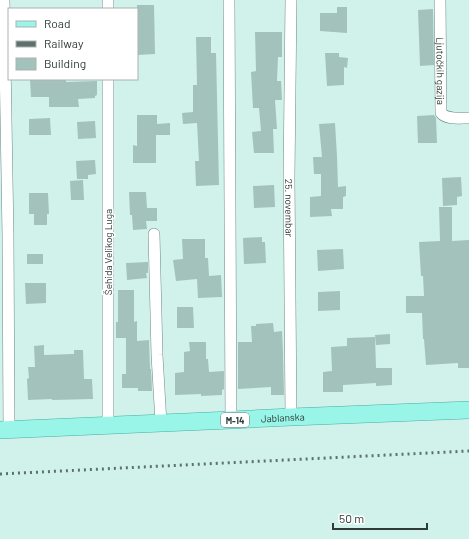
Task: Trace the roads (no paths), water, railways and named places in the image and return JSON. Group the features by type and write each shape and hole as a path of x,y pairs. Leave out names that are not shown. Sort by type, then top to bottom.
{"main road":[{"name":"Jablanska","path":"4,430 469,410"}],"street":[{"path":"4,0 8,243 4,430"},
{"path":"229,0 231,420"},
{"name":"25. novembar","path":"291,0 291,417"},
{"name":"Ljutočkih gazija","path":"440,0 441,113 444,116 449,117 469,118"},
{"name":"Šehida Velikog Luga","path":"108,80 108,426"},
{"path":"154,234 157,348 161,423"}],"railway":[{"path":"0,474 469,451"}]}
